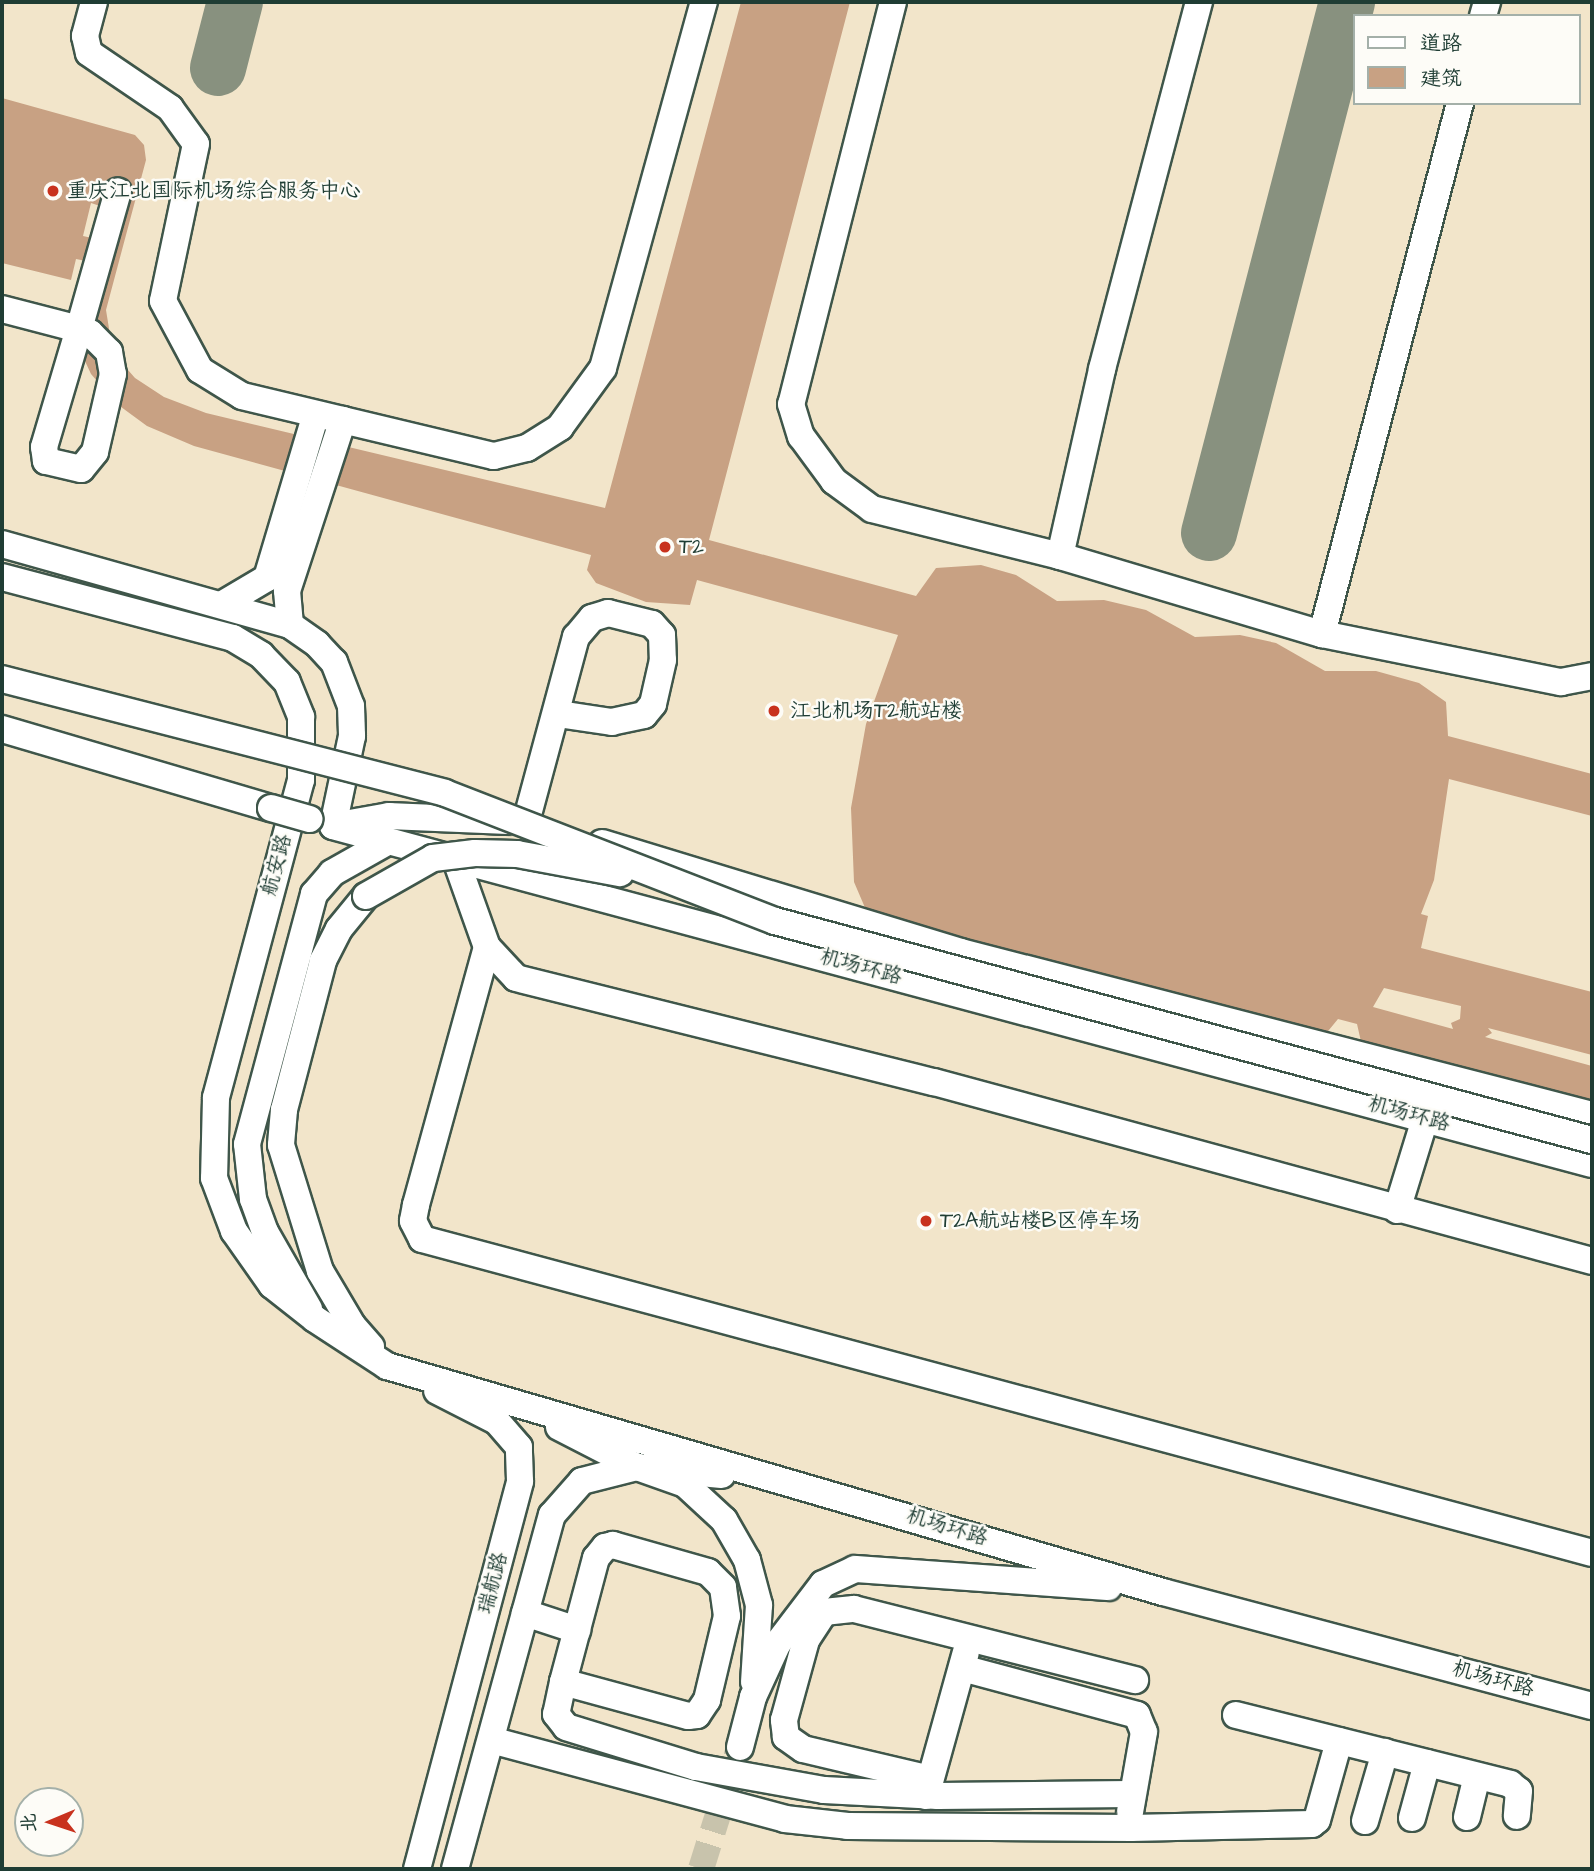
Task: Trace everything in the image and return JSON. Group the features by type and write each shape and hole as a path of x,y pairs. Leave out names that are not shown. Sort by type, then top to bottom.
{"street":[{"path":"94,2 85,36 89,53 170,108 196,144 163,301 201,370 242,396 494,456 527,448 560,427 603,368 704,2"},
{"path":"893,2 792,404 802,436 834,481 872,509 1060,556 1322,634 1561,682 1592,676"},
{"path":"1060,556 1102,369 1199,2"},
{"path":"1322,634 1460,105"},
{"path":"2,309 79,329 100,339 109,352 113,374 95,452 81,469 52,464 44,457 79,329 118,191"},
{"path":"223,604 267,578 316,414"},
{"path":"290,625 287,591 342,420"},
{"path":"2,544 290,625 334,662 351,706 352,736 321,822 2,729"},
{"name":"航安路","path":"2,577 233,638 261,655 287,681 301,717 301,780 216,1098 214,1178 234,1231 272,1285 315,1319"},
{"path":"526,822 558,714 576,637 592,618 608,613 652,624 662,635 664,646 655,693 644,715 612,722 558,714"},
{"path":"2,679 445,793 666,881"},
{"name":"机场环路","path":"321,822 437,815 526,822 961,952 1592,1115"},
{"name":"机场环路","path":"321,822 387,842 1592,1164"},
{"path":"315,1319 265,1232 253,1199 247,1144 314,894 332,873 387,842"},
{"path":"387,1366 352,1325 320,1271 281,1145 284,1110 323,961 339,929 366,896 433,858 475,853 517,854 666,881"},
{"path":"456,860 487,947 516,978 934,1082 1592,1261"},
{"name":"机场环路","path":"666,881 775,921 1592,1140"},
{"path":"487,947 416,1205 413,1221 422,1240 1592,1553"},
{"path":"1397,1210 1425,1119"},
{"name":"机场环路","path":"315,1319 387,1366 1163,1592 1592,1706"},
{"name":"瑞航路","path":"387,1366 496,1421 519,1447 520,1481 417,1869"},
{"path":"503,1398 636,1467 685,1484 724,1521 747,1559 759,1605 753,1697 740,1747"},
{"path":"636,1467 784,1481"},
{"name":"瑞航路","path":"455,1869 552,1515 582,1481 636,1467"},
{"path":"563,1682 688,1716 697,1715 707,1700 727,1616 726,1600 718,1580 708,1572 605,1547 596,1558 563,1682 556,1714 566,1727 696,1767 766,1782 1130,1794"},
{"path":"753,1697 798,1614 823,1584 855,1569 1163,1592"},
{"path":"928,1787 803,1749 786,1737 784,1720 803,1651 819,1617 839,1607 970,1636 1135,1680"},
{"path":"525,1613 577,1630"},
{"path":"928,1787 970,1636"},
{"path":"962,1668 1137,1715 1144,1732 1130,1794 1131,1828"},
{"path":"1236,1714 1516,1787 1520,1797 1517,1816"},
{"path":"491,1740 785,1819 848,1826 1131,1828 1312,1824 1339,1741"},
{"path":"1365,1821 1385,1752"},
{"path":"1412,1818 1427,1763"},
{"path":"1467,1817 1477,1776"}],"building":[{"name":"T2","path":"741,2 850,2 709,540 916,596 936,568 981,565 1016,575 1057,601 1104,600 1146,610 1195,637 1240,635 1276,643 1325,671 1376,671 1419,683 1446,702 1448,736 1592,774 1592,816 1449,779 1434,880 1421,914 1428,916 1421,948 1592,992 1592,1055 1488,1028 1492,1033 1485,1037 1592,1066 1592,1106 1362,1046 1357,1024 1338,1019 1324,1036 869,917 854,882 851,808 866,724 898,635 697,580 690,605 646,602 596,583 587,570 591,555 194,446 147,426 117,404 91,374 78,346 86,261 76,259 71,280 2,263 2,98 135,135 144,145 146,160 106,310 113,353 135,378 164,397 206,413 605,508","holes":["91,203 100,206 92,238 83,236","1384,988 1461,1006 1460,1019 1451,1023 1453,1029 1373,1007"]}],"taxiway":[{"path":"218,68 235,2"},
{"path":"1209,533 1347,2"}],"tunnel":[{"path":"701,1869 737,1754"}],"place":[{"name":"重庆江北国际机场综合服务中心","path":"53,191"},
{"name":"T2","path":"665,547"},
{"name":"江北机场T2航站楼","path":"774,711"},
{"name":"T2A航站楼B区停车场","path":"926,1221"}]}
